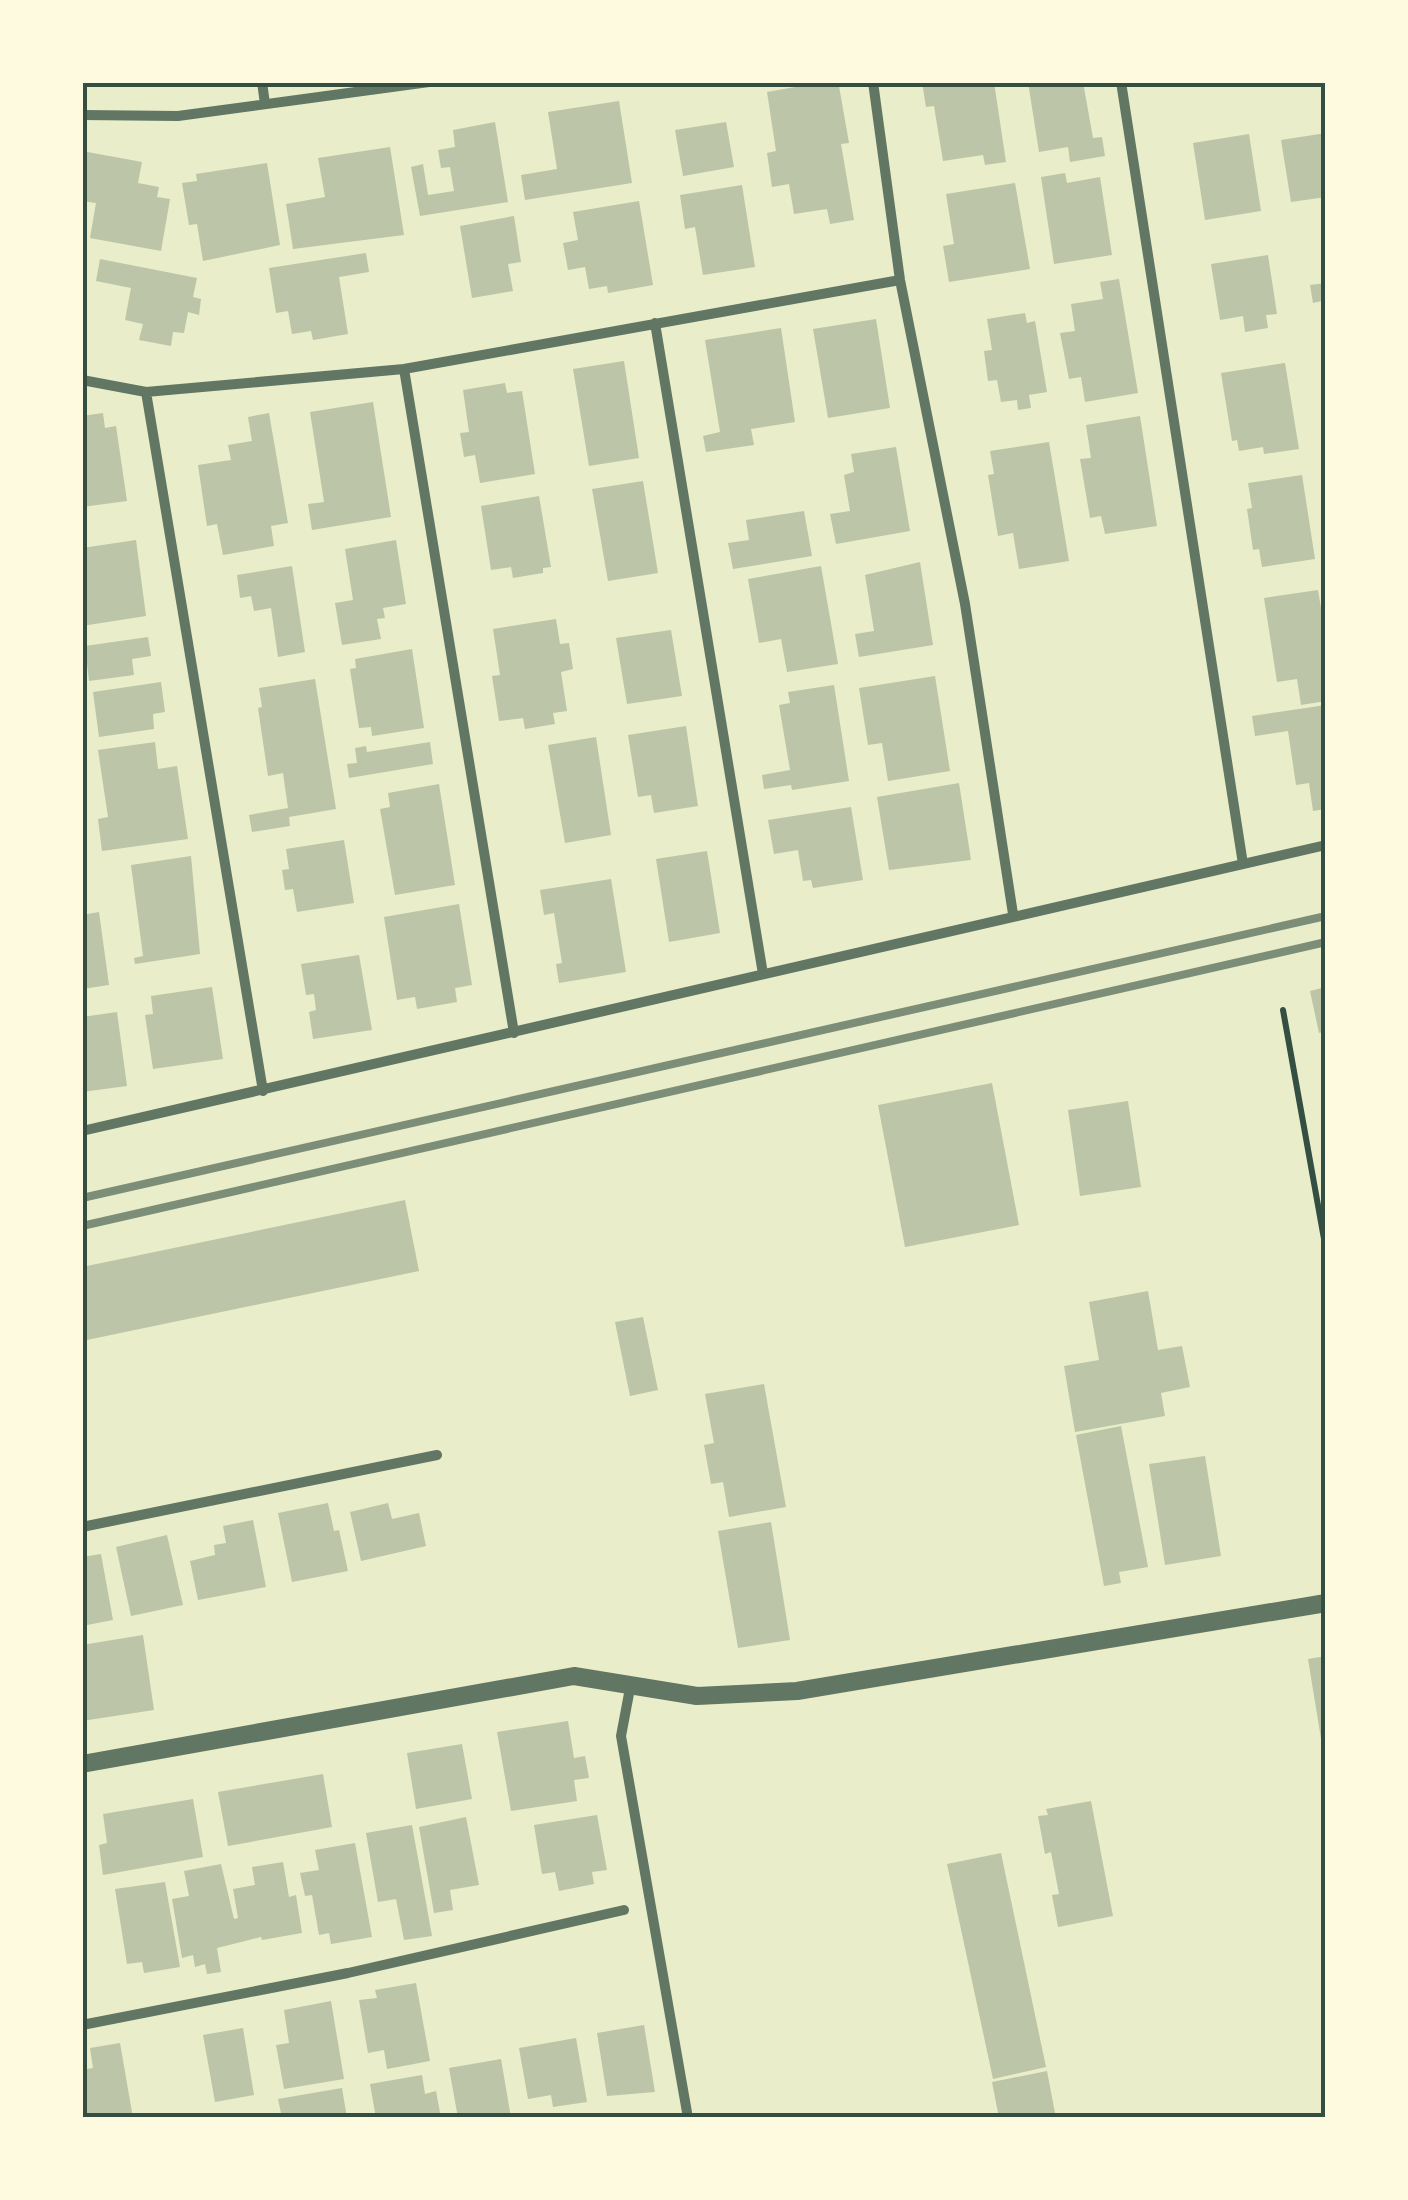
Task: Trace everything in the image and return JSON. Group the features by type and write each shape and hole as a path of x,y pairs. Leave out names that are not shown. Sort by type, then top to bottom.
{"street":[{"path":"262,82 266,104"},
{"path":"82,115 178,116 428,82"},
{"path":"873,82 900,280 966,604 1013,914"},
{"path":"1122,82 1243,864"},
{"path":"82,380 146,392 404,369 900,280"},
{"path":"655,322 763,974"},
{"path":"404,369 514,1033"},
{"path":"146,392 263,1091"},
{"path":"82,1131 1326,845"},
{"path":"82,1527 437,1455"},
{"path":"82,1764 574,1676 631,1682 697,1696 797,1692 1326,1603"},
{"path":"631,1682 621,1736 688,2118"},
{"path":"82,2024 348,1973 624,1910"}],"path":[{"path":"1284,1010 1326,1250"}],"building":[{"path":"801,82 839,86 849,143 841,144 854,220 830,224 827,209 794,214 789,184 772,187 767,153 776,151 767,92 801,86"},
{"path":"922,82 994,82 1006,162 985,165 983,155 943,161 934,106 926,107"},
{"path":"1028,82 1083,82 1093,138 1102,137 1105,156 1070,162 1068,147 1039,152"},
{"path":"619,101 632,183 525,200 521,175 557,169 548,112"},
{"path":"495,122 508,202 420,216 411,167 423,164 428,195 454,191 450,167 441,168 438,150 455,147 453,130"},
{"path":"726,122 734,167 683,176 675,130"},
{"path":"1326,133 1326,197 1291,202 1281,140"},
{"path":"1249,134 1261,211 1205,220 1193,143"},
{"path":"390,147 404,235 293,249 286,204 325,197 318,158"},
{"path":"82,151 142,162 138,183 159,187 157,197 170,199 161,251 90,238 96,203 82,201"},
{"path":"267,163 280,245 203,261 197,224 189,225 182,183 197,181 196,174"},
{"path":"1065,173 1067,183 1100,177 1112,255 1054,264 1041,177"},
{"path":"1015,183 1030,269 949,282 943,246 954,244 946,194"},
{"path":"742,185 755,267 703,275 695,227 685,229 680,195"},
{"path":"639,201 653,285 608,293 607,286 589,289 585,267 568,270 563,243 578,240 573,212"},
{"path":"514,216 521,262 508,264 513,291 472,298 460,226"},
{"path":"366,253 369,272 339,277 348,334 313,340 311,331 292,334 288,311 276,313 269,268"},
{"path":"1268,255 1277,314 1266,315 1268,328 1245,332 1243,316 1220,320 1211,264"},
{"path":"100,259 197,278 193,297 201,299 199,315 188,312 184,333 173,332 171,346 139,340 143,324 125,320 131,288 96,281"},
{"path":"1119,279 1138,393 1085,402 1081,377 1069,379 1060,333 1075,331 1071,304 1103,299 1100,282"},
{"path":"1326,283 1326,300 1313,303 1310,285"},
{"path":"1025,313 1027,323 1035,321 1047,392 1029,395 1031,408 1018,410 1017,400 1001,402 997,380 988,381 984,351 992,350 987,319"},
{"path":"876,319 890,408 828,418 813,329"},
{"path":"781,328 795,422 751,429 754,445 706,452 703,436 720,432 705,340"},
{"path":"624,361 639,458 589,466 573,369"},
{"path":"1285,363 1299,449 1264,454 1263,447 1239,451 1237,440 1232,441 1221,373"},
{"path":"505,383 507,393 522,391 535,474 480,483 475,455 464,457 460,433 469,432 463,390"},
{"path":"373,402 391,517 312,530 308,504 324,502 310,412"},
{"path":"103,413 105,428 116,426 127,501 82,507 82,416"},
{"path":"269,413 288,523 271,526 274,546 223,555 217,524 207,526 198,465 231,460 228,445 252,441 248,417"},
{"path":"1140,416 1157,526 1105,534 1101,516 1090,518 1080,459 1091,458 1086,425"},
{"path":"1049,442 1069,561 1019,569 1013,533 998,536 988,475 994,474 990,451"},
{"path":"896,447 910,531 836,544 830,514 850,511 844,475 854,472 851,454"},
{"path":"1302,475 1315,559 1262,567 1259,549 1253,550 1248,483"},
{"path":"643,481 658,573 608,581 592,489"},
{"path":"539,496 551,567 543,568 543,573 513,578 511,567 491,570 481,506"},
{"path":"804,511 812,556 733,569 728,543 749,540 746,520"},
{"path":"136,540 146,616 82,626 82,548"},
{"path":"396,540 406,604 383,608 385,618 377,619 381,639 342,645 335,603 353,600 345,549"},
{"path":"920,562 933,645 859,657 855,634 874,631 865,575"},
{"path":"292,566 305,652 278,657 271,608 254,611 251,596 240,598 237,575"},
{"path":"821,566 838,664 787,672 781,639 759,643 748,579"},
{"path":"1318,590 1326,638 1326,701 1301,705 1297,679 1277,682 1264,598"},
{"path":"556,619 560,644 569,643 573,669 561,672 567,711 553,713 555,724 525,729 523,718 499,721 492,676 500,675 493,629"},
{"path":"671,630 682,696 627,704 616,638"},
{"path":"148,637 151,656 132,659 134,675 89,681 85,646"},
{"path":"412,649 424,728 372,736 371,727 359,728 350,669 356,668 355,659"},
{"path":"935,676 950,771 888,781 882,743 868,745 859,688"},
{"path":"315,679 336,809 289,817 290,826 252,832 249,815 288,808 283,773 268,776 258,708 262,707 259,688"},
{"path":"161,682 165,712 153,714 154,729 99,737 93,692"},
{"path":"834,685 849,781 792,790 791,785 764,789 762,775 790,770 779,705 790,703 788,692"},
{"path":"1326,705 1326,809 1313,811 1309,783 1296,785 1288,731 1255,736 1252,716"},
{"path":"686,726 698,806 654,813 651,795 638,797 628,735"},
{"path":"596,737 611,835 565,843 548,745"},
{"path":"155,742 158,769 177,766 188,839 102,851 98,819 108,817 98,750"},
{"path":"430,742 433,764 349,778 347,764 357,763 355,748 366,746 367,752"},
{"path":"959,783 971,860 889,870 877,797"},
{"path":"439,784 455,885 395,895 380,809 390,807 388,793"},
{"path":"851,807 863,880 813,888 811,880 803,881 798,850 774,854 768,820"},
{"path":"344,840 354,903 297,912 293,889 285,890 282,870 289,869 286,849"},
{"path":"707,851 720,933 669,942 656,859"},
{"path":"191,856 200,954 135,964 134,958 143,956 131,865"},
{"path":"611,879 626,972 559,983 556,964 562,963 554,913 544,915 540,890"},
{"path":"459,904 472,985 455,988 457,1002 417,1009 415,997 397,1000 384,917"},
{"path":"99,912 109,985 82,989 82,915"},
{"path":"359,955 372,1030 313,1039 309,1012 316,1010 314,994 306,995 301,964"},
{"path":"212,987 223,1059 153,1069 145,1015 153,1014 151,996"},
{"path":"1326,987 1326,1031 1319,1033 1310,991"},
{"path":"117,1012 127,1086 82,1092 82,1017"},
{"path":"992,1083 1019,1225 905,1247 878,1105"},
{"path":"1128,1101 1141,1187 1080,1196 1068,1110"},
{"path":"405,1200 419,1271 82,1341 82,1267"},
{"path":"1148,1291 1158,1350 1182,1346 1190,1387 1161,1393 1165,1416 1075,1432 1064,1366 1099,1360 1089,1302"},
{"path":"643,1317 658,1390 630,1396 615,1322"},
{"path":"764,1384 786,1507 729,1517 723,1482 711,1484 704,1445 714,1443 705,1394"},
{"path":"1121,1426 1148,1567 1119,1572 1121,1583 1104,1586 1076,1435"},
{"path":"1205,1456 1221,1556 1165,1565 1149,1464"},
{"path":"328,1503 348,1571 292,1582 278,1513"},
{"path":"388,1503 392,1519 419,1513 426,1546 361,1561 350,1512"},
{"path":"253,1520 266,1587 198,1600 190,1561 215,1555 214,1545 226,1543 223,1526"},
{"path":"771,1522 790,1640 738,1648 718,1531"},
{"path":"167,1535 183,1605 131,1616 116,1547"},
{"path":"101,1554 113,1620 82,1626 82,1557"},
{"path":"143,1635 154,1710 82,1721 82,1645"},
{"path":"1326,1656 1326,1751 1323,1751 1308,1659"},
{"path":"568,1721 574,1758 585,1756 589,1778 574,1780 577,1801 511,1811 497,1732"},
{"path":"462,1744 472,1799 416,1809 407,1753"},
{"path":"323,1774 332,1827 228,1846 218,1792"},
{"path":"193,1799 203,1857 103,1875 99,1845 107,1843 103,1814"},
{"path":"1091,1801 1113,1916 1058,1927 1052,1895 1059,1894 1051,1852 1045,1854 1038,1816 1048,1815 1046,1809"},
{"path":"597,1815 607,1870 592,1872 594,1884 559,1891 555,1872 542,1874 534,1825"},
{"path":"466,1817 479,1885 450,1890 453,1910 434,1913 419,1827"},
{"path":"412,1825 432,1936 404,1940 396,1899 378,1902 366,1833"},
{"path":"355,1843 372,1937 331,1944 329,1933 319,1935 312,1895 305,1896 300,1873 319,1870 315,1850"},
{"path":"1001,1853 1046,2067 993,2079 947,1864"},
{"path":"283,1862 289,1897 296,1895 302,1933 262,1940 261,1937 217,1948 221,1972 207,1974 205,1964 195,1967 193,1955 182,1958 172,1899 189,1896 184,1871 221,1864 234,1919 238,1918 233,1889 255,1885 252,1867"},
{"path":"165,1882 180,1967 144,1973 142,1962 127,1964 115,1889"},
{"path":"416,1983 430,2061 387,2069 384,2050 368,2053 359,2000 377,1998 375,1990"},
{"path":"331,2001 344,2079 284,2089 276,2045 289,2043 284,2010"},
{"path":"644,2025 655,2092 607,2096 597,2033"},
{"path":"243,2028 254,2095 215,2102 203,2035"},
{"path":"576,2038 587,2102 553,2107 551,2095 528,2099 519,2048"},
{"path":"120,2043 133,2118 82,2118 82,2070 93,2068 90,2048"},
{"path":"501,2059 511,2118 458,2118 449,2068"},
{"path":"1047,2071 1056,2118 999,2118 992,2082"},
{"path":"422,2075 425,2094 436,2091 441,2118 376,2118 370,2084"},
{"path":"342,2088 347,2118 282,2118 278,2099"}],"railway":[{"path":"82,1198 1326,916"},
{"path":"82,1226 1326,942"}]}
